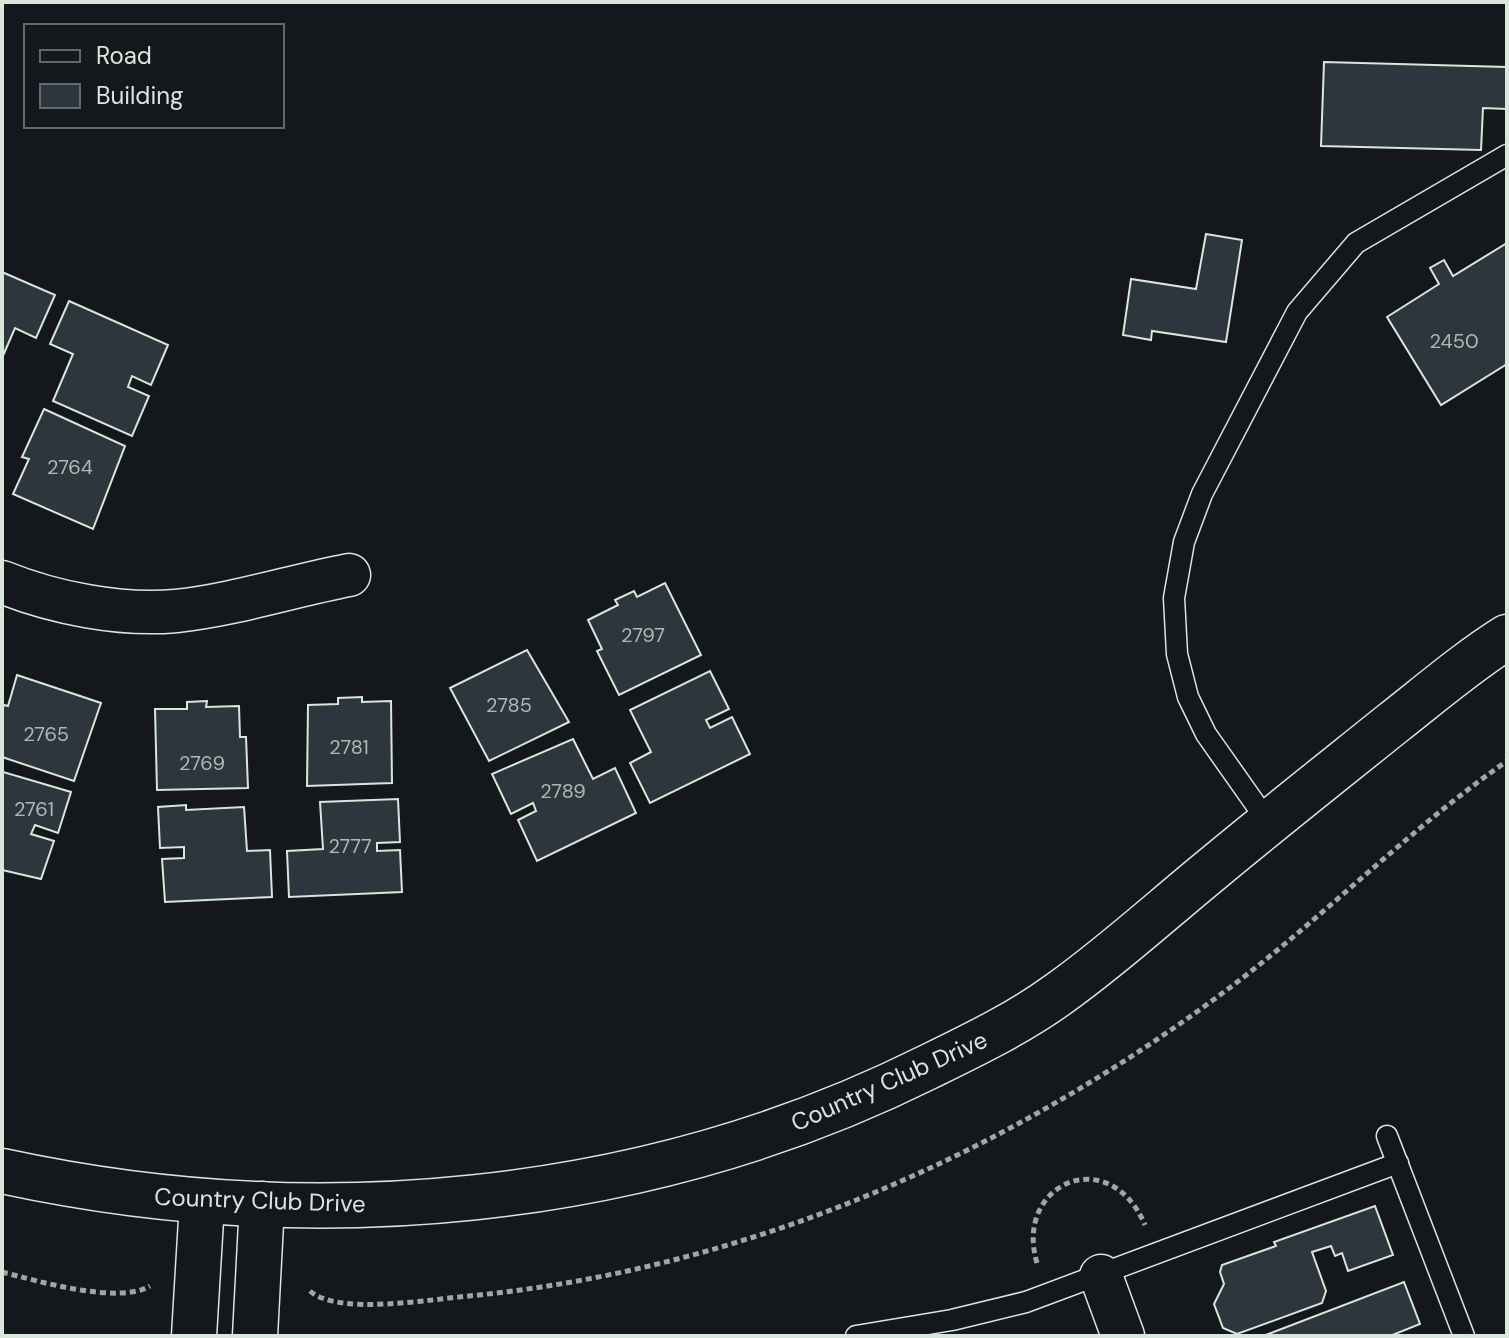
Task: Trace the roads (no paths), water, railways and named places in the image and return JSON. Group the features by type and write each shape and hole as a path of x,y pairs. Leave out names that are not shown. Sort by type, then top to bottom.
{"main road":[{"name":"Country Club Drive","path":"2,1171 73,1186 202,1203 386,1205 460,1200 594,1181 789,1127 900,1081 990,1037 1058,995 1268,822 1507,637"},
{"path":"194,1336 202,1203"},
{"path":"255,1336 262,1204"}],"street":[{"path":"2,582 74,603 135,611 176,611 349,575"},
{"path":"1101,1276 1123,1336"}],"lane":[{"path":"1268,822 1206,734 1188,697 1177,654 1174,598 1184,542 1202,494 1297,312 1356,243 1507,155"},
{"path":"1387,1136 1464,1336"},
{"path":"856,1336 952,1320 1048,1294 1398,1163"}]}
